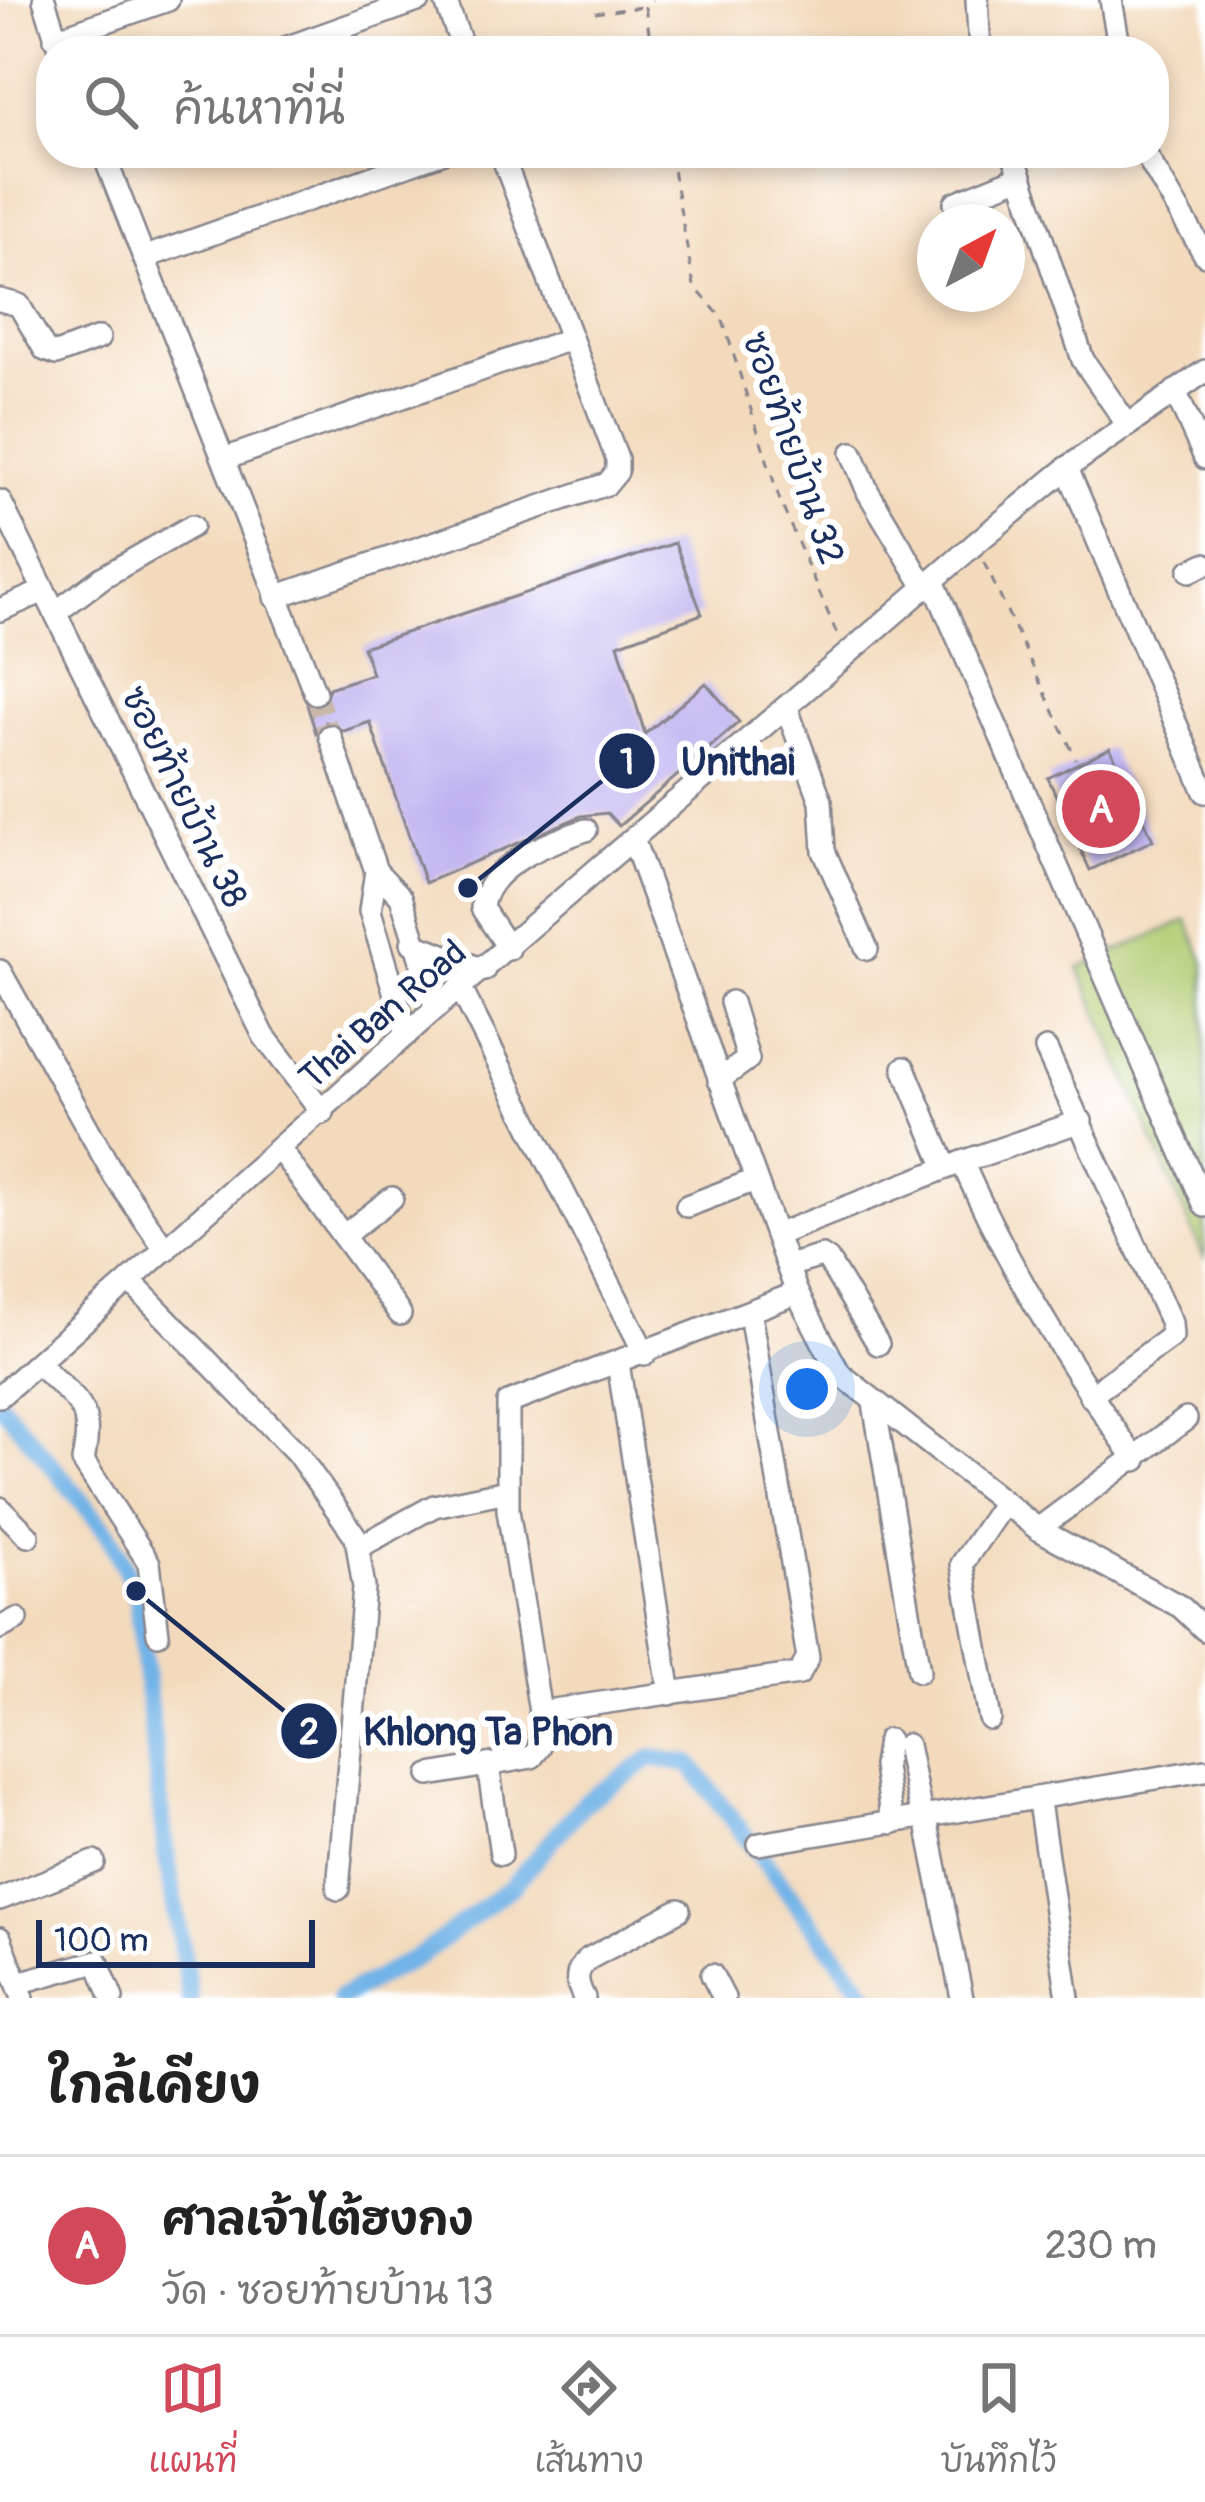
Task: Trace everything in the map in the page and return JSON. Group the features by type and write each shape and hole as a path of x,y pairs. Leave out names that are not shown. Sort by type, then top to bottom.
{"street":[{"path":"44,0 55,36"},
{"path":"80,36 168,0"},
{"path":"319,36 420,0"},
{"path":"445,0 458,36"},
{"path":"977,0 979,36"},
{"path":"1111,0 1117,36"},
{"path":"109,168 315,693"},
{"path":"146,257 398,168"},
{"path":"275,597 607,484 617,472 617,459 507,168"},
{"path":"1018,168 1083,360 1127,424"},
{"path":"1154,168 1201,242"},
{"path":"955,203 1021,176"},
{"path":"0,300 19,305 45,350 56,354 99,338"},
{"path":"224,459 570,339"},
{"name":"Thai Ban Road","path":"0,1396 436,1008 976,544 1067,468 1205,371"},
{"path":"1175,391 1205,458"},
{"path":"852,453 868,493 929,584 1205,1206"},
{"path":"1067,468 1205,792"},
{"name":"ซอยท้ายบ้าน 38","path":"0,501 11,546 44,591 264,1036 323,1113"},
{"path":"55,613 103,577 192,526"},
{"path":"0,610 44,591"},
{"path":"787,709 821,801 824,851 867,949"},
{"path":"329,736 376,872 401,897 436,1008"},
{"path":"509,950 482,908 489,883 521,859 586,830"},
{"path":"633,839 797,1293 839,1373 1038,1529 1181,1607 1205,1630"},
{"path":"376,872 370,910 407,1034"},
{"path":"412,943 484,970"},
{"path":"0,971 124,1191 166,1250"},
{"path":"461,989 645,1354"},
{"path":"719,1080 748,1060 730,1002"},
{"path":"1046,1049 1171,1323 1172,1336 1090,1396"},
{"path":"904,1068 1000,1248 1090,1396 1136,1460"},
{"path":"776,1235 1081,1121"},
{"path":"280,1150 400,1314"},
{"path":"687,1206 755,1180"},
{"path":"343,1236 392,1198"},
{"path":"788,1266 822,1256 829,1260 878,1344"},
{"path":"130,1281 297,1454 358,1547 364,1588 338,1889"},
{"path":"430,1775 536,1754 540,1712 507,1491 508,1403 797,1293"},
{"path":"540,1712 799,1674 808,1658 750,1314"},
{"path":"38,1363 87,1416 91,1436 83,1461 149,1563 158,1634"},
{"path":"618,1363 670,1694"},
{"path":"874,1403 919,1671"},
{"path":"1038,1529 1186,1419"},
{"path":"358,1547 434,1507 507,1491"},
{"path":"990,1719 962,1564 1003,1504"},
{"path":"0,1508 28,1536"},
{"path":"892,1823 884,1766 898,1742 924,1819 962,1998"},
{"path":"488,1765 501,1854"},
{"path":"759,1844 1039,1802 1205,1770"},
{"path":"1039,1802 1068,1998"},
{"path":"0,1899 94,1862"},
{"path":"584,1998 577,1983 579,1967 680,1910"},
{"path":"0,1938 20,1990 97,1960 112,1998"},
{"path":"712,1975 724,1998"}],"path":[{"path":"596,13 645,7 652,0"},
{"path":"645,7 650,36"},
{"name":"ซอยท้ายบ้าน 32","path":"673,168 694,286 722,318 780,501 833,625"},
{"path":"976,544 1076,759"}],"green space":[{"path":"1187,920 1205,963 1205,1260 1079,968"}],"building":[{"path":"675,543 702,614 618,644 645,734 706,683 739,722 619,826 607,813 581,816 425,883 370,722 344,731 326,722 316,733 307,705 322,706 329,688 372,674 363,647"},
{"path":"1110,748 1153,840 1090,870 1048,778"}],"waterway":[{"path":"0,1403 108,1533 136,1591 165,1846 190,1998"},
{"path":"340,1998 422,1954 512,1886 584,1803 652,1758 690,1764 869,1998"}],"tunnel":[{"path":"315,693 330,736"}],"place":[{"name":"ศาลเจ้าไต้ฮงกง","path":"1101,809"},
{"name":"Unithai","path":"468,888"},
{"name":"Khlong Ta Phon","path":"136,1591"}]}
